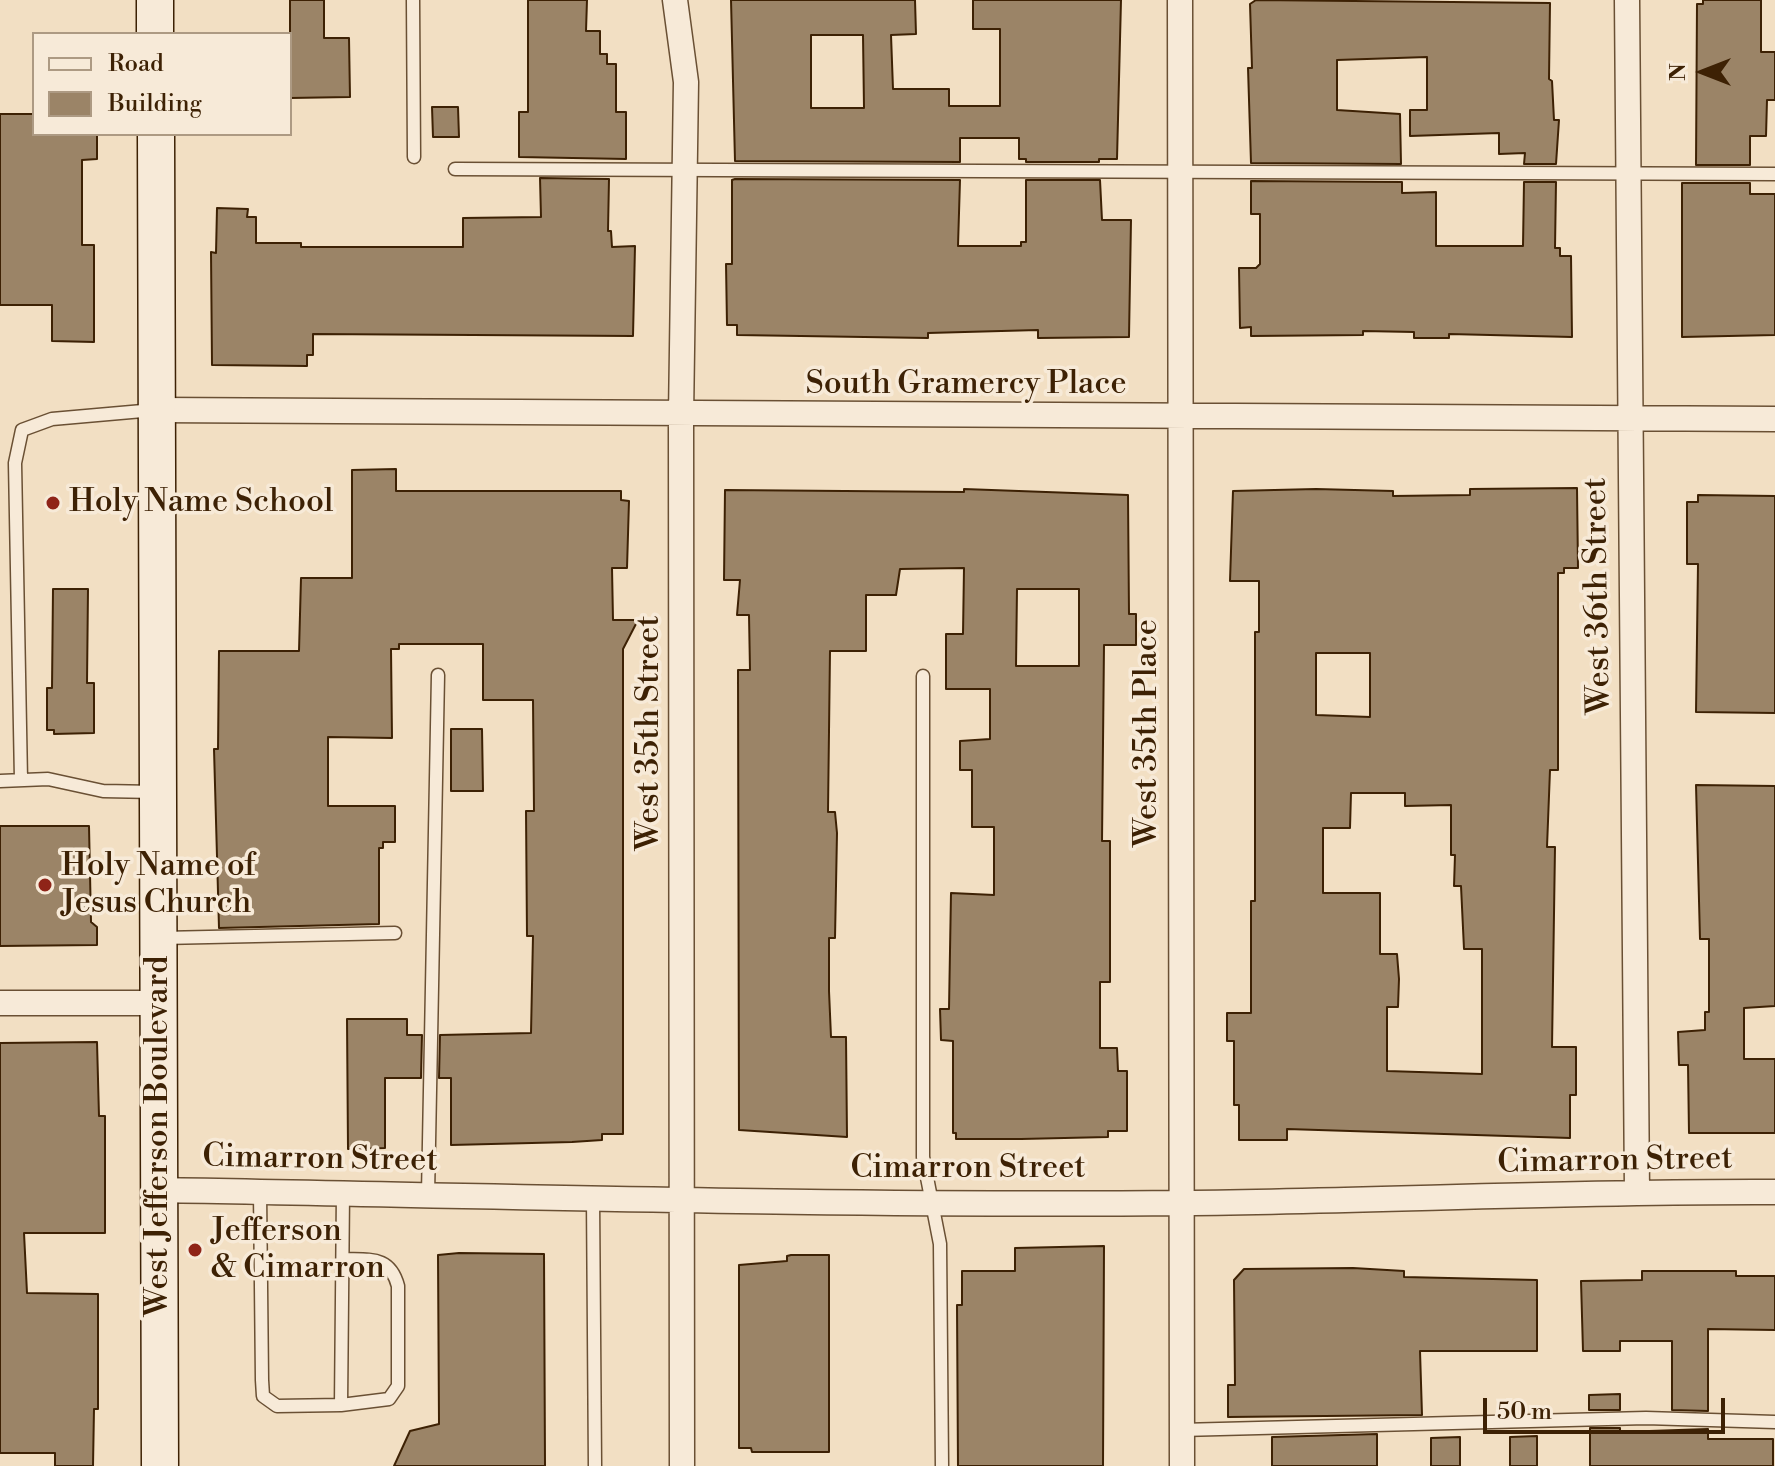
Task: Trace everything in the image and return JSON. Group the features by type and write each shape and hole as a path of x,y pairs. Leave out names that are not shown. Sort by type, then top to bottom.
{"main road":[{"path":"155,0 155,32"},
{"name":"West Jefferson Boulevard","path":"156,136 160,1466"}],"street":[{"name":"West 35th Street","path":"675,0 686,82 681,416 682,1466"},
{"name":"West 35th Place","path":"1180,0 1182,1466"},
{"name":"West 36th Street","path":"1627,0 1637,1191"},
{"name":"South Gramercy Place","path":"157,410 681,416 1775,419"},
{"path":"0,1003 159,1003"},
{"name":"Cimarron Street","path":"160,1190 684,1200 1180,1203 1637,1191 1775,1192"}],"lane":[{"path":"413,0 414,157"},
{"path":"455,169 1775,174"},
{"path":"21,780 15,463 22,430 52,419 157,410"},
{"path":"428,1194 438,675"},
{"path":"923,676 923,1157 940,1244 942,1466"},
{"path":"0,781 48,779 103,791 158,793"},
{"path":"158,938 395,933"},
{"path":"260,1192 263,1396 277,1406 341,1405 389,1399 398,1386 398,1286 394,1270 381,1260 344,1259"},
{"path":"341,1405 343,1192"},
{"path":"593,1198 595,1466"},
{"path":"1181,1430 1646,1418 1775,1422"}],"building":[{"path":"290,0 324,0 324,38 349,38 350,97 292,98"},
{"path":"528,0 587,0 586,31 600,31 600,54 607,54 607,64 616,64 616,112 626,112 626,159 519,157 519,112 528,112"},
{"path":"731,0 915,0 916,34 891,35 893,89 949,89 949,106 1000,106 1000,29 973,29 973,0 1121,0 1117,159 1099,159 1099,162 1026,162 1026,159 1019,159 1019,138 960,138 960,162 735,161","holes":["811,35 863,35 864,108 811,108"]},
{"path":"1256,0 1550,3 1549,79 1552,81 1554,120 1559,120 1556,164 1524,164 1525,153 1499,154 1499,133 1410,136 1410,110 1427,110 1427,57 1337,60 1337,110 1400,114 1401,164 1251,163 1248,68 1252,68 1250,4"},
{"path":"1703,0 1761,0 1761,52 1775,52 1775,100 1767,100 1766,136 1750,136 1750,165 1696,165 1697,4 1703,4"},
{"path":"432,107 458,107 459,137 433,137"},
{"path":"0,114 32,114 32,136 97,136 97,159 82,160 82,245 94,245 94,342 52,341 52,305 0,305"},
{"path":"540,178 609,179 608,231 611,231 612,247 635,246 633,336 313,334 313,355 307,355 307,366 212,365 211,252 216,253 217,208 248,209 247,217 256,217 256,243 301,243 301,247 463,247 463,218 541,217"},
{"path":"732,180 960,180 958,246 1021,246 1021,242 1026,242 1026,180 1100,180 1102,220 1131,220 1129,337 1038,338 1038,330 928,333 928,338 737,335 737,325 727,325 726,264 732,264"},
{"path":"1251,181 1402,182 1402,193 1436,192 1436,246 1523,246 1524,182 1556,182 1555,248 1560,248 1560,256 1571,256 1572,337 1449,334 1449,338 1414,338 1414,332 1363,331 1363,335 1251,336 1251,327 1240,328 1239,268 1256,268 1260,264 1260,214 1251,214"},
{"path":"1682,183 1750,183 1750,194 1775,194 1775,335 1682,337"},
{"path":"396,469 396,491 621,491 621,500 629,501 627,568 612,568 613,620 638,620 623,649 623,1134 602,1134 602,1140 572,1142 451,1145 451,1078 439,1078 440,1035 531,1033 533,936 527,936 526,811 534,811 533,700 483,700 483,644 399,644 399,649 391,649 392,738 328,737 328,806 395,806 395,842 383,842 383,848 379,848 379,924 219,928 214,749 218,749 219,651 299,651 301,578 352,578 352,470"},
{"path":"1577,488 1578,568 1564,568 1564,573 1558,573 1558,770 1550,770 1547,847 1555,847 1552,1047 1576,1047 1576,1095 1570,1095 1570,1138 1287,1129 1287,1140 1239,1140 1239,1105 1234,1105 1234,1041 1227,1041 1227,1013 1251,1013 1251,901 1255,901 1255,632 1259,632 1259,581 1230,581 1233,491 1393,491 1393,496 1470,495 1470,489","holes":["1316,653 1370,653 1370,717 1316,715","1351,793 1405,793 1405,806 1451,805 1451,855 1455,855 1454,886 1461,886 1464,949 1482,949 1482,1074 1387,1071 1387,1007 1398,1007 1399,979 1397,954 1380,954 1380,893 1323,893 1323,828 1350,828"]},
{"path":"964,489 1128,495 1129,614 1136,614 1136,645 1104,645 1102,841 1110,841 1110,982 1100,982 1100,1048 1117,1048 1118,1071 1127,1071 1127,1131 1108,1131 1108,1137 1021,1139 956,1139 956,1133 953,1133 953,1041 941,1040 940,1009 949,1009 951,893 994,895 994,827 972,827 972,770 960,770 960,741 990,739 990,689 946,689 946,634 963,634 964,568 900,569 896,595 866,595 866,651 830,651 828,812 835,812 837,833 835,938 829,938 829,991 831,1037 846,1037 847,1137 739,1130 738,670 750,670 749,615 737,615 740,580 724,580 725,490 964,492","holes":["1017,589 1079,589 1079,666 1016,666"]},
{"path":"1698,495 1775,496 1775,713 1696,712 1698,564 1687,564 1687,502 1698,502"},
{"path":"53,589 88,589 87,683 94,683 94,733 54,734 54,730 47,730 47,688 52,688"},
{"path":"451,729 482,729 483,791 451,791"},
{"path":"1696,785 1775,786 1775,1006 1744,1008 1744,1059 1775,1059 1775,1133 1689,1133 1688,1065 1679,1065 1678,1032 1705,1030 1705,1012 1709,1012 1709,939 1700,939"},
{"name":"Holy Name of Jesus Church","path":"0,826 89,826 91,922 97,927 97,945 0,946"},
{"path":"347,1019 407,1019 407,1035 422,1035 421,1078 385,1078 385,1148 348,1149"},
{"path":"97,1042 99,1116 105,1116 105,1233 24,1233 27,1293 98,1294 98,1409 94,1409 93,1466 55,1466 55,1453 0,1453 0,1043"},
{"path":"1104,1246 1103,1466 958,1466 957,1305 962,1305 962,1271 1015,1271 1015,1248"},
{"path":"544,1254 545,1466 394,1466 410,1431 439,1424 438,1255"},
{"path":"829,1255 829,1452 752,1452 751,1448 739,1448 739,1265 787,1261 787,1256"},
{"path":"1244,1269 1404,1271 1404,1277 1537,1280 1537,1351 1420,1351 1422,1415 1228,1417 1228,1385 1235,1385 1234,1280"},
{"path":"1642,1271 1736,1271 1736,1276 1775,1276 1775,1330 1708,1329 1708,1411 1672,1410 1672,1341 1620,1341 1620,1351 1583,1351 1581,1281 1642,1280"},
{"path":"1620,1394 1620,1410 1589,1410 1589,1395"},
{"path":"1590,1428 1620,1428 1620,1432 1708,1429 1708,1439 1773,1439 1773,1466 1590,1466"},
{"path":"1377,1434 1377,1466 1272,1466 1272,1437"},
{"path":"1537,1436 1537,1466 1510,1466 1510,1437"},
{"path":"1460,1437 1460,1466 1431,1466 1431,1438"}],"place":[{"name":"Holy Name School","path":"53,503"},
{"name":"Holy Name of Jesus Church","path":"45,885"},
{"name":"Jefferson & Cimarron","path":"195,1250"}]}
